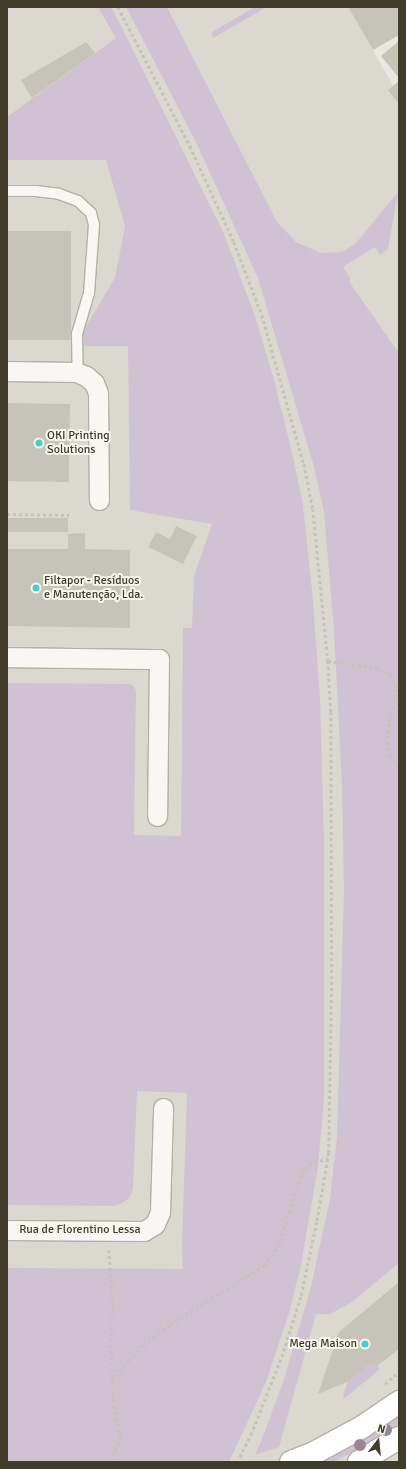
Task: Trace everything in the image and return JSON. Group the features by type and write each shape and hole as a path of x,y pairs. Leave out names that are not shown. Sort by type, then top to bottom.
{"main road":[{"path":"291,1462 314,1453 362,1427 399,1402"},
{"path":"359,1462 399,1438"}],"street":[{"path":"7,371 78,373 86,376 94,383 98,394 99,500"},
{"path":"7,657 159,659 157,816"},
{"name":"Rua de Florentino Lessa","path":"7,1230 144,1231 155,1224 160,1212 163,1108"}],"lane":[{"path":"7,191 36,191 59,194 78,201 91,213 94,226 89,293 77,334 78,373"}],"path":[{"path":"118,7 193,153 234,242 262,314 304,464 313,509 328,661 331,712 332,976 328,1158 317,1222 301,1297 283,1354 252,1433 239,1460"},
{"path":"7,514 69,515"},
{"path":"328,661 377,668 390,674 397,689 387,736 390,756 399,767"},
{"path":"113,1381 143,1344 170,1324 264,1266 278,1247 301,1174 308,1165 328,1158"},
{"path":"107,1231 113,1303 113,1400 122,1437 112,1462"},
{"path":"388,1380 399,1372"}],"shaded area":[{"path":"7,7 348,7 399,96 399,1462 7,1462"},
{"path":"98,7 111,7 124,32 224,234 255,316 274,380 303,505 313,601 320,698 324,841 324,1098 318,1167 301,1265 289,1313 266,1382 229,1462 7,1462 7,1268 183,1269 182,1244 187,1093 137,1091 133,1189 129,1198 124,1202 114,1206 7,1205 7,683 129,684 134,686 136,691 134,835 181,836 183,628 192,628 194,576 212,524 130,510 128,346 83,346 82,333 115,278 125,226 106,160 7,160 7,117 116,38"},
{"path":"126,7 167,7 277,222 296,242 321,253 342,252 356,243 398,192 388,249 380,255 375,247 343,267 350,278 350,283 399,353 399,1263 352,1302 330,1314 316,1314 279,1447 255,1455 285,1376 311,1287 330,1199 337,1136 344,890 342,786 334,631 324,512 314,467 258,278 195,140"},
{"path":"255,7 267,7 213,38 212,32"},
{"path":"373,1362 380,1369 345,1398 343,1395 348,1381"},
{"path":"399,1417 399,1424 373,1441 334,1462 321,1462 350,1448"}],"building":[{"path":"348,7 399,7 399,35 373,50"},
{"path":"399,41 399,78 381,56"},
{"path":"86,42 95,53 32,98 21,80"},
{"path":"399,81 399,104 388,90"},
{"path":"7,231 71,231 71,340 7,340"},
{"path":"7,403 70,404 69,482 7,481"},
{"path":"7,518 68,518 68,532 7,532"},
{"path":"176,526 197,536 183,564 148,547 156,532 170,539"},
{"path":"85,533 85,549 130,550 130,628 7,626 7,549 68,549 68,534"},
{"path":"399,1282 399,1349 377,1366 373,1362 347,1382 318,1394 339,1332"}],"place":[{"name":"OKI Printing Solutions","path":"39,443"},
{"name":"Filtapor - Resíduos e Manutenção, Lda.","path":"36,588"},
{"name":"Mega Maison","path":"365,1344"}]}
